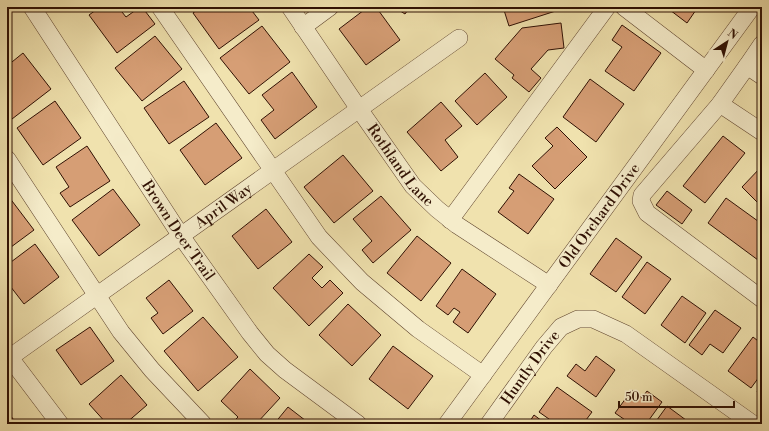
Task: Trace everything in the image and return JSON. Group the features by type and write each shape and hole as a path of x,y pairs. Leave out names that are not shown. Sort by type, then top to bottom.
{"street":[{"name":"Brown Deer Trail","path":"32,7 181,236 250,333 267,354 290,374 358,424"},
{"path":"160,7 319,237 362,282 418,329 483,375"},
{"name":"Rothland Lane","path":"290,7 359,110 413,186 450,220 548,285"},
{"path":"303,27 330,7"},
{"path":"450,220 607,7"},
{"path":"624,7 706,70"},
{"name":"Old Orchard Drive","path":"447,424 752,7"},
{"name":"April Way","path":"8,356 97,296 459,38"},
{"path":"762,44 720,104 642,195 641,201 647,213 762,299"},
{"path":"747,66 762,76"},
{"path":"720,104 762,132"},
{"path":"7,159 121,332 152,370 203,424"},
{"name":"Huntly Drive","path":"489,424 544,347 561,327 578,319 592,319 626,334 753,424"},
{"path":"8,356 60,424"}],"building":[{"path":"100,7 118,7 126,17 142,7 155,24 117,53 89,15"},
{"path":"201,7 249,7 259,20 219,49 193,13"},
{"path":"368,7 376,7 400,40 366,65 339,29"},
{"path":"394,7 410,7 405,14"},
{"path":"503,7 564,7 565,8 509,26"},
{"path":"666,7 698,7 687,23"},
{"path":"561,23 564,48 548,50 531,69 541,78 529,92 512,78 514,75 495,59 522,28"},
{"path":"622,25 661,53 634,91 605,71 622,47 612,40"},
{"path":"262,26 290,62 249,94 220,58"},
{"path":"7,34 11,38 7,42"},
{"path":"155,36 182,69 142,101 115,68"},
{"path":"23,53 51,89 12,119 7,112 7,66"},
{"path":"292,72 317,107 275,139 261,120 274,110 262,95"},
{"path":"485,73 507,97 477,125 455,101"},
{"path":"590,79 624,104 596,142 563,117"},
{"path":"184,81 209,117 169,144 144,108"},
{"path":"55,101 81,138 43,165 17,128"},
{"path":"441,102 462,126 445,140 458,157 441,171 407,132"},
{"path":"216,123 242,158 205,185 180,150"},
{"path":"557,127 587,157 555,189 532,166 553,146 545,138"},
{"path":"723,136 745,153 705,203 683,186"},
{"path":"87,146 110,181 70,207 60,193 69,187 56,167"},
{"path":"343,155 373,191 334,223 304,187"},
{"path":"762,166 762,207 742,187"},
{"path":"519,174 554,199 528,234 498,212 514,191 509,188"},
{"path":"113,189 140,225 99,256 72,220"},
{"path":"667,191 692,210 682,224 656,205"},
{"path":"381,196 411,230 373,263 362,250 372,241 353,219"},
{"path":"9,197 34,230 7,250 7,199"},
{"path":"726,198 762,224 762,263 708,223"},
{"path":"266,209 292,242 258,269 232,236"},
{"path":"417,236 451,263 421,301 387,273"},
{"path":"616,238 642,257 616,292 590,274"},
{"path":"35,244 59,277 24,304 7,282 7,265"},
{"path":"309,254 323,267 312,278 322,288 330,280 343,293 309,326 273,288"},
{"path":"647,262 671,279 645,314 622,297"},
{"path":"462,269 496,294 468,333 453,322 460,312 454,308 448,315 436,306"},
{"path":"169,280 193,311 163,334 151,318 158,313 146,298"},
{"path":"682,296 706,313 685,343 661,325"},
{"path":"348,304 381,335 352,366 319,335"},
{"path":"715,310 741,328 723,353 710,344 702,355 689,345"},
{"path":"203,317 238,357 198,391 164,351"},
{"path":"90,327 114,361 81,385 56,350"},
{"path":"753,337 762,344 762,373 751,388 728,371"},
{"path":"393,346 433,376 408,409 369,379"},
{"path":"596,356 615,370 596,397 567,376 576,364 585,371"},
{"path":"250,369 280,398 256,424 231,424 238,417 221,401"},
{"path":"121,375 147,405 125,424 107,424 89,404"},
{"path":"762,384 762,396 757,392"},
{"path":"557,387 592,412 583,424 556,424 539,412"},
{"path":"632,390 642,398 647,391 662,402 646,424 631,424 615,413"},
{"path":"667,406 690,423 654,424"},
{"path":"288,407 310,424 274,424"},
{"path":"10,415 17,424 7,424 7,418"},
{"path":"534,415 546,424 528,424"}]}
